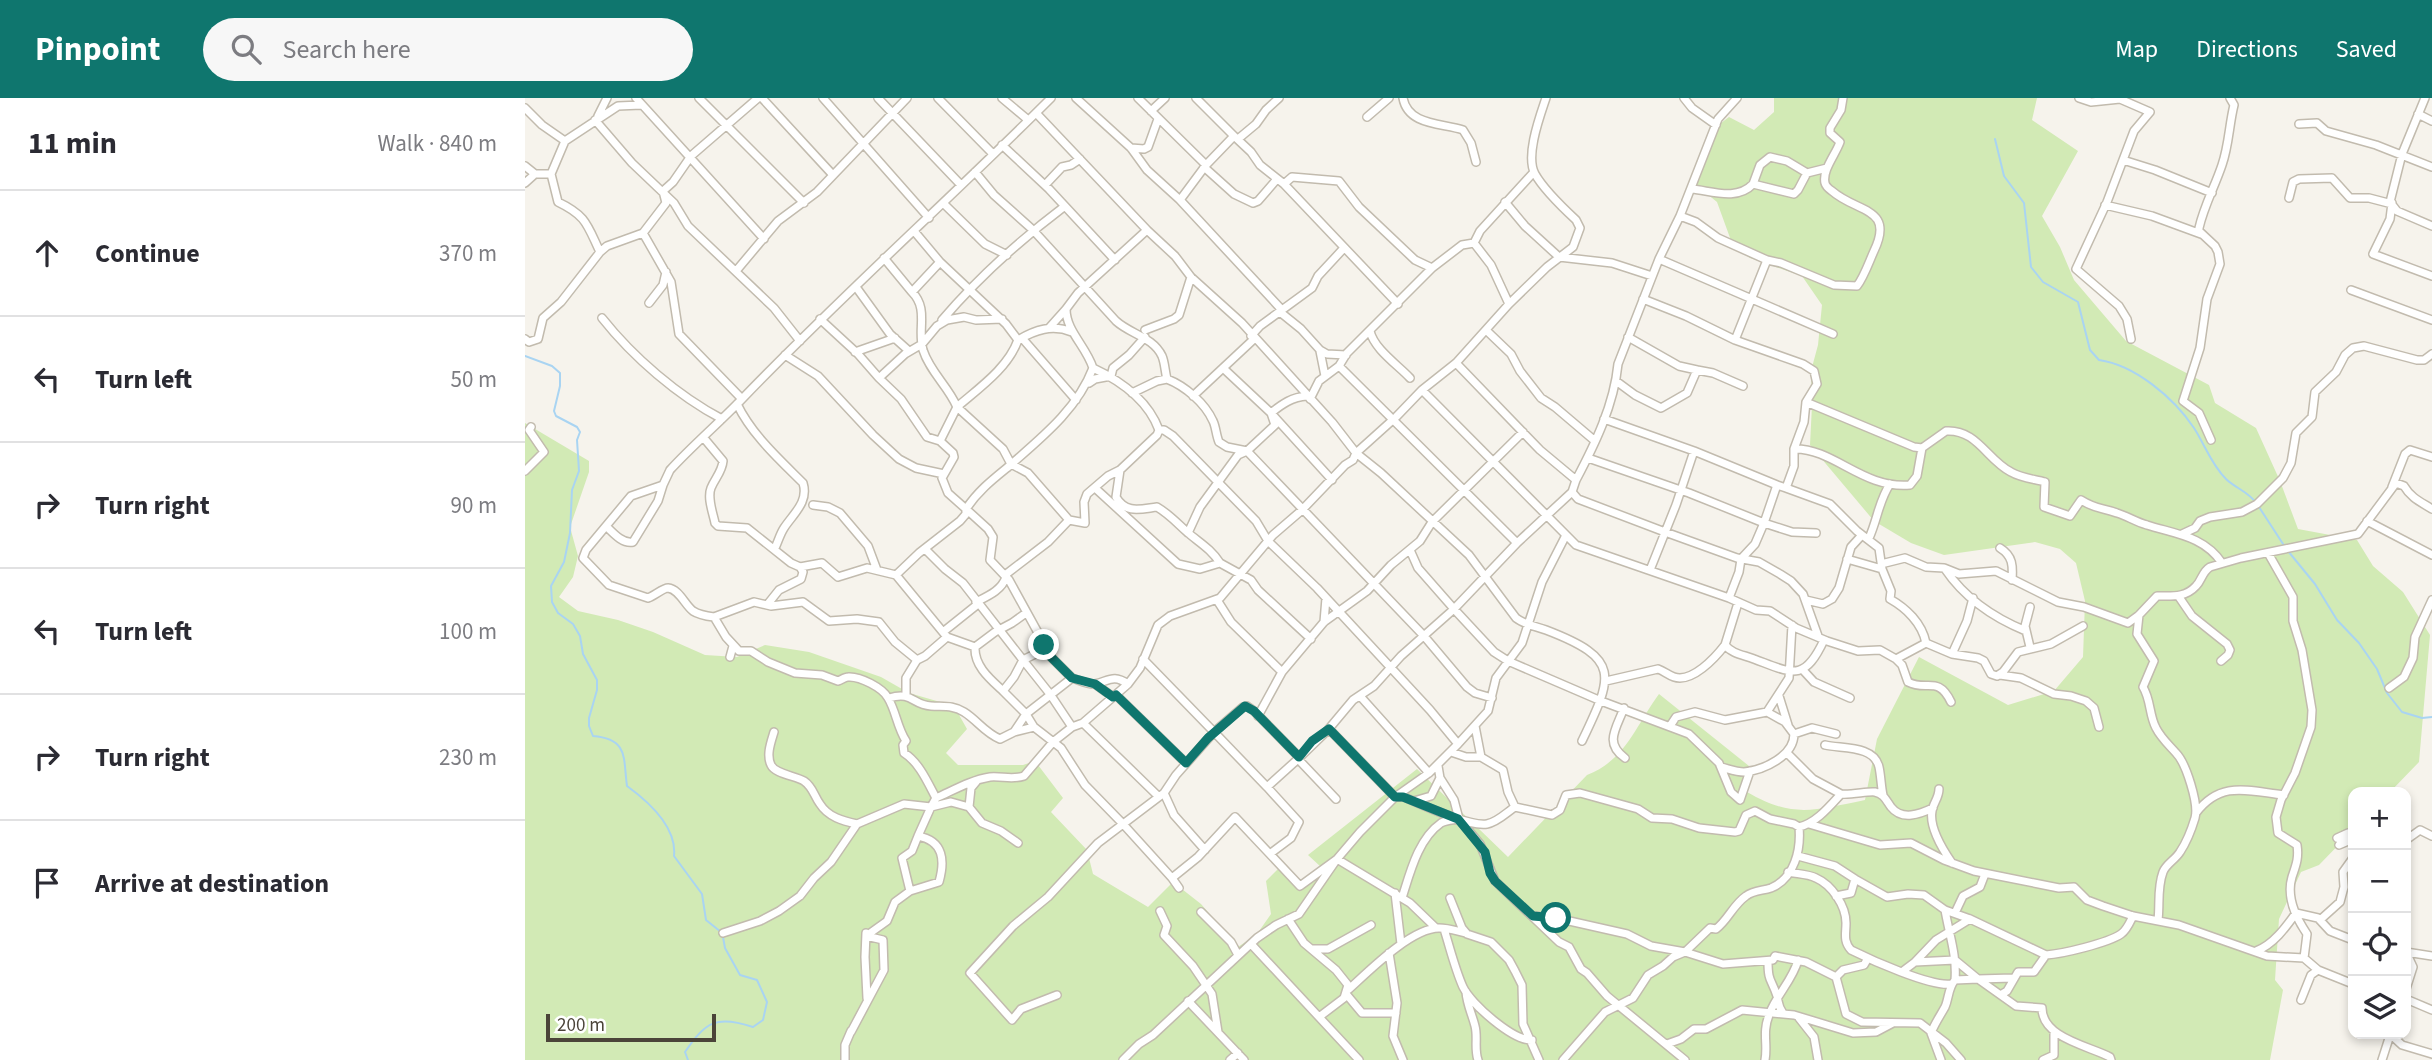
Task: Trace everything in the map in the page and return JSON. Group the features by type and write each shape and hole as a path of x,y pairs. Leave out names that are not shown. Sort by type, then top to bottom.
{"street":[{"path":"595,120 607,98"},
{"path":"636,98 764,239"},
{"path":"699,98 804,204"},
{"path":"663,191 673,182 691,156 760,98 832,174"},
{"path":"823,98 929,218"},
{"path":"878,98 961,185"},
{"path":"736,271 778,221 804,204 907,98"},
{"path":"938,98 992,153"},
{"path":"1002,98 1027,119"},
{"path":"607,527 618,537 629,543 633,542 658,501 670,470 820,319 944,204 992,153 1051,98"},
{"path":"1076,98 1131,148 1140,162 1180,200 1320,350 1327,354 1346,355"},
{"path":"1138,98 1234,194 1252,203 1258,201 1280,181 1292,177 1339,181 1359,207 1415,260 1432,268"},
{"path":"1151,111 1165,98"},
{"path":"1196,98 1398,304"},
{"path":"1180,200 1205,166 1256,124 1279,98"},
{"path":"1367,117 1389,98"},
{"path":"1403,98 1403,104 1412,115 1435,125 1463,130 1471,143 1476,162"},
{"path":"910,891 902,858 912,851 936,798 987,778 1024,776 1053,742 1072,727 1083,723 1128,684 1140,668 1158,625 1170,616 1217,600 1268,541 1353,460 1356,453 1422,390 1456,363 1509,304 1577,241 1580,229 1576,220 1533,173 1531,157 1546,98"},
{"path":"1684,98 1692,108 1716,125"},
{"path":"1680,216 1696,222 1718,238 1767,260 1834,285 1857,286 1878,244 1882,225 1878,219 1841,198 1825,182 1827,168 1840,143 1839,139 1830,133 1830,128 1841,110 1843,98"},
{"path":"2080,98 2091,102 2120,99 2150,112 2134,131 2076,269 2119,306 2127,319 2131,339"},
{"path":"2201,234 2199,226 2223,164 2231,131 2229,122 2234,105 2230,98"},
{"path":"2425,98 2402,154 2391,200 2390,219 2373,254 2432,276"},
{"path":"1267,787 1329,729 1346,707 1374,685 1454,609 1517,543 1572,492 1604,419 1616,381 1618,364 1659,259 1692,189 1721,114 1735,99"},
{"path":"600,252 577,211 558,202 551,174 565,141 618,106 641,105"},
{"path":"525,108 542,125 565,141"},
{"path":"1036,114 1175,256 1191,277 1232,314 1332,422 1356,453 1465,550 1516,618 1527,625 1568,639 1592,653 1604,670 1606,681 1601,701 1582,741"},
{"path":"2418,114 2432,121"},
{"path":"1140,162 1158,119"},
{"path":"595,120 632,163 680,210 688,226 775,308 800,341"},
{"path":"2299,124 2318,123 2332,133 2402,154 2432,167"},
{"path":"1002,145 1045,185 1115,260"},
{"path":"1131,148 1147,147"},
{"path":"1692,189 1733,194 1747,190 1753,184 1760,165 1770,157 1787,160 1807,173 1827,168"},
{"path":"1045,185 1055,173 1080,159"},
{"path":"2123,160 2212,193"},
{"path":"525,166 535,174 551,174"},
{"path":"975,172 994,195 1033,230 1121,325 1145,334 1161,353 1167,379"},
{"path":"1474,243 1480,231 1533,173"},
{"path":"1753,184 1794,194 1807,173"},
{"path":"525,183 535,174"},
{"path":"2289,198 2293,182 2299,179 2332,178 2350,198 2391,200"},
{"path":"525,339 529,342 538,339 543,318 561,302 600,252 607,246 643,233 666,203 663,191"},
{"path":"2391,200 2397,211 2432,226"},
{"path":"1505,202 1525,226 1559,257 1612,263 1652,276"},
{"path":"944,204 985,244 1007,256"},
{"path":"2105,205 2152,216 2201,234 2218,252 2220,264 2207,299 2200,348 2183,401 2199,413 2211,440"},
{"path":"879,378 909,351 922,344 967,290 1033,230 1065,206"},
{"path":"1049,328 1085,287 1147,230"},
{"path":"914,231 940,262 1002,320 1076,400"},
{"path":"643,233 671,282 679,334 739,402 743,417 771,452 805,488 801,506 785,527 775,548"},
{"path":"1308,398 1319,382 1339,366 1346,355 1432,268 1462,245 1474,243"},
{"path":"1474,243 1491,265 1509,304"},
{"path":"1193,396 1281,311 1312,288 1318,276 1344,248"},
{"path":"884,258 920,303 922,344 932,371 951,393 957,407 1003,449 1011,464 1028,473 1069,520 1085,523 1085,497 1108,476 1120,470 1159,430"},
{"path":"1659,259 1833,334"},
{"path":"1735,341 1767,260"},
{"path":"912,292 940,262"},
{"path":"649,303 665,281 666,272"},
{"path":"1111,376 1112,368 1129,355 1145,334 1179,315 1191,277"},
{"path":"856,287 895,338 909,351"},
{"path":"2351,290 2432,320"},
{"path":"1643,299 1686,316 1735,341 1803,364 1814,371 1817,384 1806,402 1804,422 1794,449 1794,466 1781,486 1755,544 1741,559 1730,598"},
{"path":"896,575 960,521 981,489 1051,430 1087,384 1093,368 1085,348 1072,332 1066,309"},
{"path":"602,318 643,362 694,402 722,419"},
{"path":"937,326 947,320 959,318 1002,320"},
{"path":"820,319 901,399 927,437 940,441 953,453 954,457 942,481 948,493 988,529 993,537 990,560 1006,576 1045,649 1072,678 1095,684 1115,696 1186,763"},
{"path":"940,441 957,407 998,369 1020,339 1032,332 1049,328 1072,332"},
{"path":"1370,331 1379,346 1410,378"},
{"path":"1487,331 1511,354 1520,371 1541,398 1556,407 1595,441"},
{"path":"1628,337 1679,366 1713,373 1743,386"},
{"path":"855,352 895,338"},
{"path":"2182,534 2210,517 2242,512 2257,504 2283,478 2291,463 2296,433 2312,417 2315,392 2336,372 2345,355 2353,348 2364,346 2417,360 2432,354"},
{"path":"1320,350 1325,376"},
{"path":"785,355 818,376 899,459 916,468 944,474"},
{"path":"1456,363 1539,450 1576,480"},
{"path":"1339,366 1517,543"},
{"path":"1093,368 1124,383 1149,412 1159,430"},
{"path":"1223,368 1271,413 1332,481"},
{"path":"1616,381 1656,407 1665,407 1688,393 1697,370"},
{"path":"1087,384 1095,379 1111,376"},
{"path":"1132,393 1167,379 1177,383 1193,396 1214,422 1219,442 1227,447 1247,451 1424,636 1467,687 1475,693 1492,698"},
{"path":"1422,390 1576,545 1730,598 1756,610 1775,613 1821,638 1858,651 1880,650 1902,665 1907,682 1916,686 1929,684 1941,687 1951,702"},
{"path":"1271,413 1298,396 1308,398"},
{"path":"1806,402 1906,445 1921,448 1946,431 1967,435 1982,444 1989,456 2009,472 2045,482 2045,507 2070,516 2081,500 2095,509 2109,510 2150,526 2182,534 2214,551 2222,563"},
{"path":"1188,533 1200,507 1238,455 1247,451 1275,425 1271,413"},
{"path":"1604,419 1830,504 1879,548 1891,591 1890,599 1902,605 1911,615 1926,642 1952,654 1978,657 1984,661 1991,674 2021,678 2049,692 2086,701 2094,708 2099,727"},
{"path":"525,471 544,452 529,430 531,426"},
{"path":"1159,430 1173,436 1256,521 1268,541 1306,576 1458,744"},
{"path":"1258,716 1282,672 1324,622 1339,613 1425,536 1432,522 1524,432"},
{"path":"703,437 723,461 710,495 715,523 721,527 747,528 791,563 800,567 822,563 833,573 843,577 867,568 896,575 945,634 975,647"},
{"path":"1794,449 1825,456 1863,476 1902,486 1910,485 1917,476 1921,448"},
{"path":"2391,488 2405,454 2410,450 2432,457"},
{"path":"1650,570 1694,451"},
{"path":"1588,458 1764,523 1792,532 1816,533"},
{"path":"1120,470 1116,497 1125,508 1135,510 1157,506 1168,513 1208,548 1220,563 1251,580 1258,590 1311,639"},
{"path":"1847,559 1884,566 1905,558 1927,566 1971,575 1996,570 2058,602 2084,607 2128,623 2157,596 2179,597 2197,586 2206,569 2222,563 2358,534 2396,483 2401,484 2418,502 2432,509"},
{"path":"1806,600 1823,604 1832,600 1839,588 1851,547 1875,526 1890,484"},
{"path":"663,485 631,496 586,550 583,558 609,585 648,598 670,588 680,595 685,605 694,612 714,617 754,602 803,602 829,621 857,619 879,622 895,642 917,660"},
{"path":"1095,488 1178,564 1200,569 1220,563"},
{"path":"1572,492 1578,499 1590,505 1741,559 1759,562 1791,581 1803,594 1821,638 1814,660 1803,669 1790,672 1777,670 1732,652 1725,645"},
{"path":"813,505 828,507 840,513 868,546 877,570"},
{"path":"906,696 906,678 917,660 926,656 977,603 996,591 1004,583 1006,576 1048,542 1069,520"},
{"path":"2367,521 2432,555"},
{"path":"1123,1060 1251,944 1287,919 1299,914 1337,859 1360,832 1395,797 1438,766 1488,711 1496,678 1522,643 1542,582 1566,535"},
{"path":"925,548 960,580 1050,694 1072,727"},
{"path":"2000,548 2009,554 2013,565 2013,581"},
{"path":"1410,550 1418,568 1494,652 1508,661 1601,701 1689,734 1721,767 1730,789 1740,800 1750,771"},
{"path":"2268,553 2293,597 2293,621 2302,650 2312,710 2311,727 2276,817 2278,833 2297,845 2299,858 2291,880 2290,897 2307,934 2304,958"},
{"path":"767,604 779,590 801,579 803,572 800,567"},
{"path":"1944,568 1960,590 2002,620 2026,631"},
{"path":"2179,597 2192,616 2227,643 2230,650 2221,661"},
{"path":"1324,622 1326,598"},
{"path":"1952,654 1967,621 1973,598"},
{"path":"1217,600 1231,622 1282,672"},
{"path":"1606,681 1658,669 1674,677 1688,676 1711,662 1725,645 1738,603"},
{"path":"2389,688 2404,677 2413,658 2415,637 2431,604"},
{"path":"2030,607 2026,631 2031,647"},
{"path":"1026,613 998,629 975,647 974,652 982,670 1026,714 1034,727 1061,748 1085,785 1179,888"},
{"path":"2139,615 2137,634 2154,661 2143,687 2151,705 2156,729 2187,769 2189,785 2197,806 2196,814"},
{"path":"714,617 739,651 751,651 777,667 802,675 817,674 838,681 847,677 858,678 889,698 898,729 906,741 902,745 904,753 936,798"},
{"path":"1767,712 1779,696 1790,672 1793,625"},
{"path":"1999,675 2018,652 2052,644 2083,626"},
{"path":"1896,659 1926,642"},
{"path":"730,657 733,646"},
{"path":"1003,691 1023,660 1045,649"},
{"path":"1143,659 1299,821 1291,838 1271,853"},
{"path":"1803,669 1814,682 1850,698"},
{"path":"1014,732 1026,714 1072,678"},
{"path":"1095,684 1108,678 1128,684"},
{"path":"889,698 906,696 926,705 954,707 965,712 1000,739 1034,727"},
{"path":"1360,696 1429,772"},
{"path":"1721,767 1750,771 1787,753 1793,745 1794,734 1779,696"},
{"path":"1057,995 1021,1009 1012,1020 970,973 1013,926 1048,897 1098,843 1161,794 1214,732 1245,706 1258,716 1336,799"},
{"path":"1624,708 1613,743 1618,754 1625,758"},
{"path":"1670,726 1676,717 1695,712 1725,720 1767,712 1773,713 1789,726"},
{"path":"1083,723 1161,794 1174,815 1205,850"},
{"path":"1475,726 1481,757 1503,770 1507,792 1515,807"},
{"path":"1794,734 1812,728 1836,734"},
{"path":"1329,729 1395,797 1478,824 1488,824 1515,807 1552,815 1560,810 1566,795 1580,793 1638,809 1652,818 1672,819 1699,828 1739,831 1746,815 1755,811 1799,827 1809,824 1842,794"},
{"path":"774,732 769,753 771,765 776,771 793,775 808,783 820,805 830,814 842,821 857,824"},
{"path":"1825,746 1853,748 1873,757 1879,765 1883,796"},
{"path":"1451,752 1466,758 1481,757"},
{"path":"1787,753 1813,779 1842,794 1854,795 1870,791 1883,796 1895,810 1910,816 1933,808"},
{"path":"1438,766 1440,778 1451,792 1458,819 1485,852 1490,873 1495,881 1559,942 1569,947 1581,969 1607,996 1685,1060"},
{"path":"1413,801 1431,796 1440,778"},
{"path":"969,807 971,788 977,781"},
{"path":"1939,789 1933,808 1938,838 1952,863"},
{"path":"2158,920 2161,901 2159,886 2164,870 2179,855 2196,814 2205,802 2221,792 2237,789 2284,795"},
{"path":"723,933 760,921 779,911 800,896 831,862 857,824 904,804 931,807 951,802 969,807 982,823 1001,831 1018,843"},
{"path":"1171,878 1205,850 1235,817 1300,886 1337,859"},
{"path":"1402,898 1412,864 1427,840 1443,821 1458,819"},
{"path":"1809,824 1878,845 1911,843 1952,863 1985,874 2059,888 2074,887 2087,900 2133,916 2179,925 2275,957 2304,958 2318,970 2348,982"},
{"path":"1563,1060 1605,1012 1633,998 1651,972 1685,952 1710,928 1716,929 1748,894 1778,884 1798,856 1799,827"},
{"path":"2411,837 2420,830 2432,836"},
{"path":"2337,838 2348,833"},
{"path":"2348,833 2339,845 2348,841"},
{"path":"866,934 887,921 895,902 910,891 939,882 944,865 939,850 929,838 918,836"},
{"path":"1798,856 1835,866 1887,897 1924,895 1945,910 2046,955 2066,953 2120,935 2133,916"},
{"path":"1337,859 1395,893 1440,928 1491,942 1509,960 1522,985 1522,1018 1539,1060"},
{"path":"2320,920 2340,902 2344,887 2343,872 2348,865"},
{"path":"1788,872 1817,878 1836,896 1842,904 1848,947 1868,958 1934,984 2013,978"},
{"path":"1955,913 1963,897 1980,887 1985,874"},
{"path":"1836,896 1851,893 1855,879"},
{"path":"1395,893 1401,944"},
{"path":"1450,898 1457,919 1467,934"},
{"path":"1941,1060 1931,1033 1937,1017 1946,1005 1953,982 1955,960 1945,910"},
{"path":"1160,911 1167,926 1164,935 1193,966 1212,994 1218,1032"},
{"path":"1201,912 1231,942 1238,955"},
{"path":"2296,913 2320,920 2330,931 2348,938"},
{"path":"2255,951 2260,950 2280,933 2296,913"},
{"path":"1533,916 1556,918 1616,931 1651,946 1685,952 1723,964 1768,961 1775,956 1798,960 1836,977"},
{"path":"1287,919 1310,949 1344,979 1347,992 1362,1013 1396,1013"},
{"path":"1903,971 1935,940 1970,919"},
{"path":"1310,949 1328,949 1371,925"},
{"path":"1319,1017 1401,944 1440,928"},
{"path":"1440,928 1476,1028 1478,1060"},
{"path":"851,1032 864,1009 868,993 866,934"},
{"path":"845,1060 845,1045 884,970 883,940 866,934"},
{"path":"1251,944 1359,1060"},
{"path":"1389,953 1397,1003 1393,1036 1403,1060"},
{"path":"2411,953 2432,956"},
{"path":"2002,994 2009,988 2018,972 2034,972 2046,955"},
{"path":"1836,977 1843,970 1864,965 1868,958"},
{"path":"1765,1060 1767,1051 1764,1035 1769,1014 1784,985 1794,974 1798,960"},
{"path":"1915,962 1955,960 1989,989 2002,994 2016,1006 2042,1008 2042,1015 2054,1031 2110,1057 2111,1060"},
{"path":"1768,961 1768,979 1783,1013"},
{"path":"2301,1000 2311,975 2318,970"},
{"path":"1836,977 1846,1014 1862,1022 1920,1023 1937,1017"},
{"path":"1465,992 1508,1033 1522,1041 1532,1040"},
{"path":"1188,1001 1244,1060"},
{"path":"2411,1001 2432,1010"},
{"path":"1667,1044 1681,1039 1694,1029 1706,1029 1742,1010 1794,1014 1853,1033 1876,1032 1897,1021"},
{"path":"1794,1014 1806,1024 1814,1037 1818,1060"},
{"path":"1920,1023 1946,1043 1961,1060"},
{"path":"2054,1031 2055,1055"},
{"path":"2382,1060 2389,1039"},
{"path":"2395,1039 2402,1045 2432,1054"},
{"path":"1532,1060 1534,1050"},
{"path":"1230,1060 1238,1053"},
{"path":"2043,1060 2055,1055"},
{"path":"2055,1055 2064,1060"}],"green space":[{"path":"1774,98 2037,98 2032,120 2078,151 2042,216 2060,247 2074,280 2126,341 2209,385 2215,403 2256,428 2298,529 2357,540 2373,566 2403,592 2430,635 2419,762 2395,787 2348,787 2348,835 2319,865 2301,872 2279,919 2275,980 2283,990 2270,1060 525,1060 525,423 589,461 589,472 570,527 578,556 573,577 559,597 578,611 618,620 653,632 705,655 737,657 765,645 809,652 881,677 909,693 954,706 967,729 946,753 958,765 1023,765 1035,761 1063,798 1051,812 1087,850 1093,874 1148,907 1173,882 1201,904 1238,947 1257,934 1271,914 1266,881 1278,869 1301,885 1321,867 1308,855 1417,769 1508,857 1587,775 1621,751 1659,694 1754,770 1747,792 1778,806 1805,810 1865,800 1877,739 1919,657 2008,705 2054,691 2083,657 2085,601 2076,563 2060,549 2035,542 1944,555 1911,543 1874,521 1810,445 1811,371 1818,345 1822,305 1802,276 1750,258 1733,246 1717,202 1695,184 1717,126 1729,117 1754,130 1774,112"}],"waterway":[{"path":"1995,139 2004,176 2024,203 2031,267 2043,282 2078,302 2090,350 2099,360 2113,363 2140,376 2176,405 2194,428 2221,473 2256,503"},
{"path":"525,356 552,366 560,373 554,411 556,416 577,427 580,432 577,440 579,471 572,490 570,533 564,562 551,586 552,602 558,613 573,624 580,636 583,654 597,680 589,726 593,736 613,741 619,746 624,759 627,786 652,808 666,826 674,846 674,856 702,894 706,920 721,932"},
{"path":"2259,507 2285,547"},
{"path":"2288,551 2315,584 2337,620 2359,643 2377,669 2387,693 2402,712 2422,718 2432,717"},
{"path":"688,1060 685,1052 699,1033 713,1023 730,1021 753,1027 763,1020 767,1002 757,980 740,975 725,948 723,937"}],"route":[{"path":"1044,645 1049,655 1072,678 1095,684 1113,697 1116,695 1186,763 1208,738 1245,706 1254,711 1299,757 1312,741 1329,729 1395,797 1403,797 1458,819 1485,852 1490,873 1495,881 1533,916 1556,918"}]}
